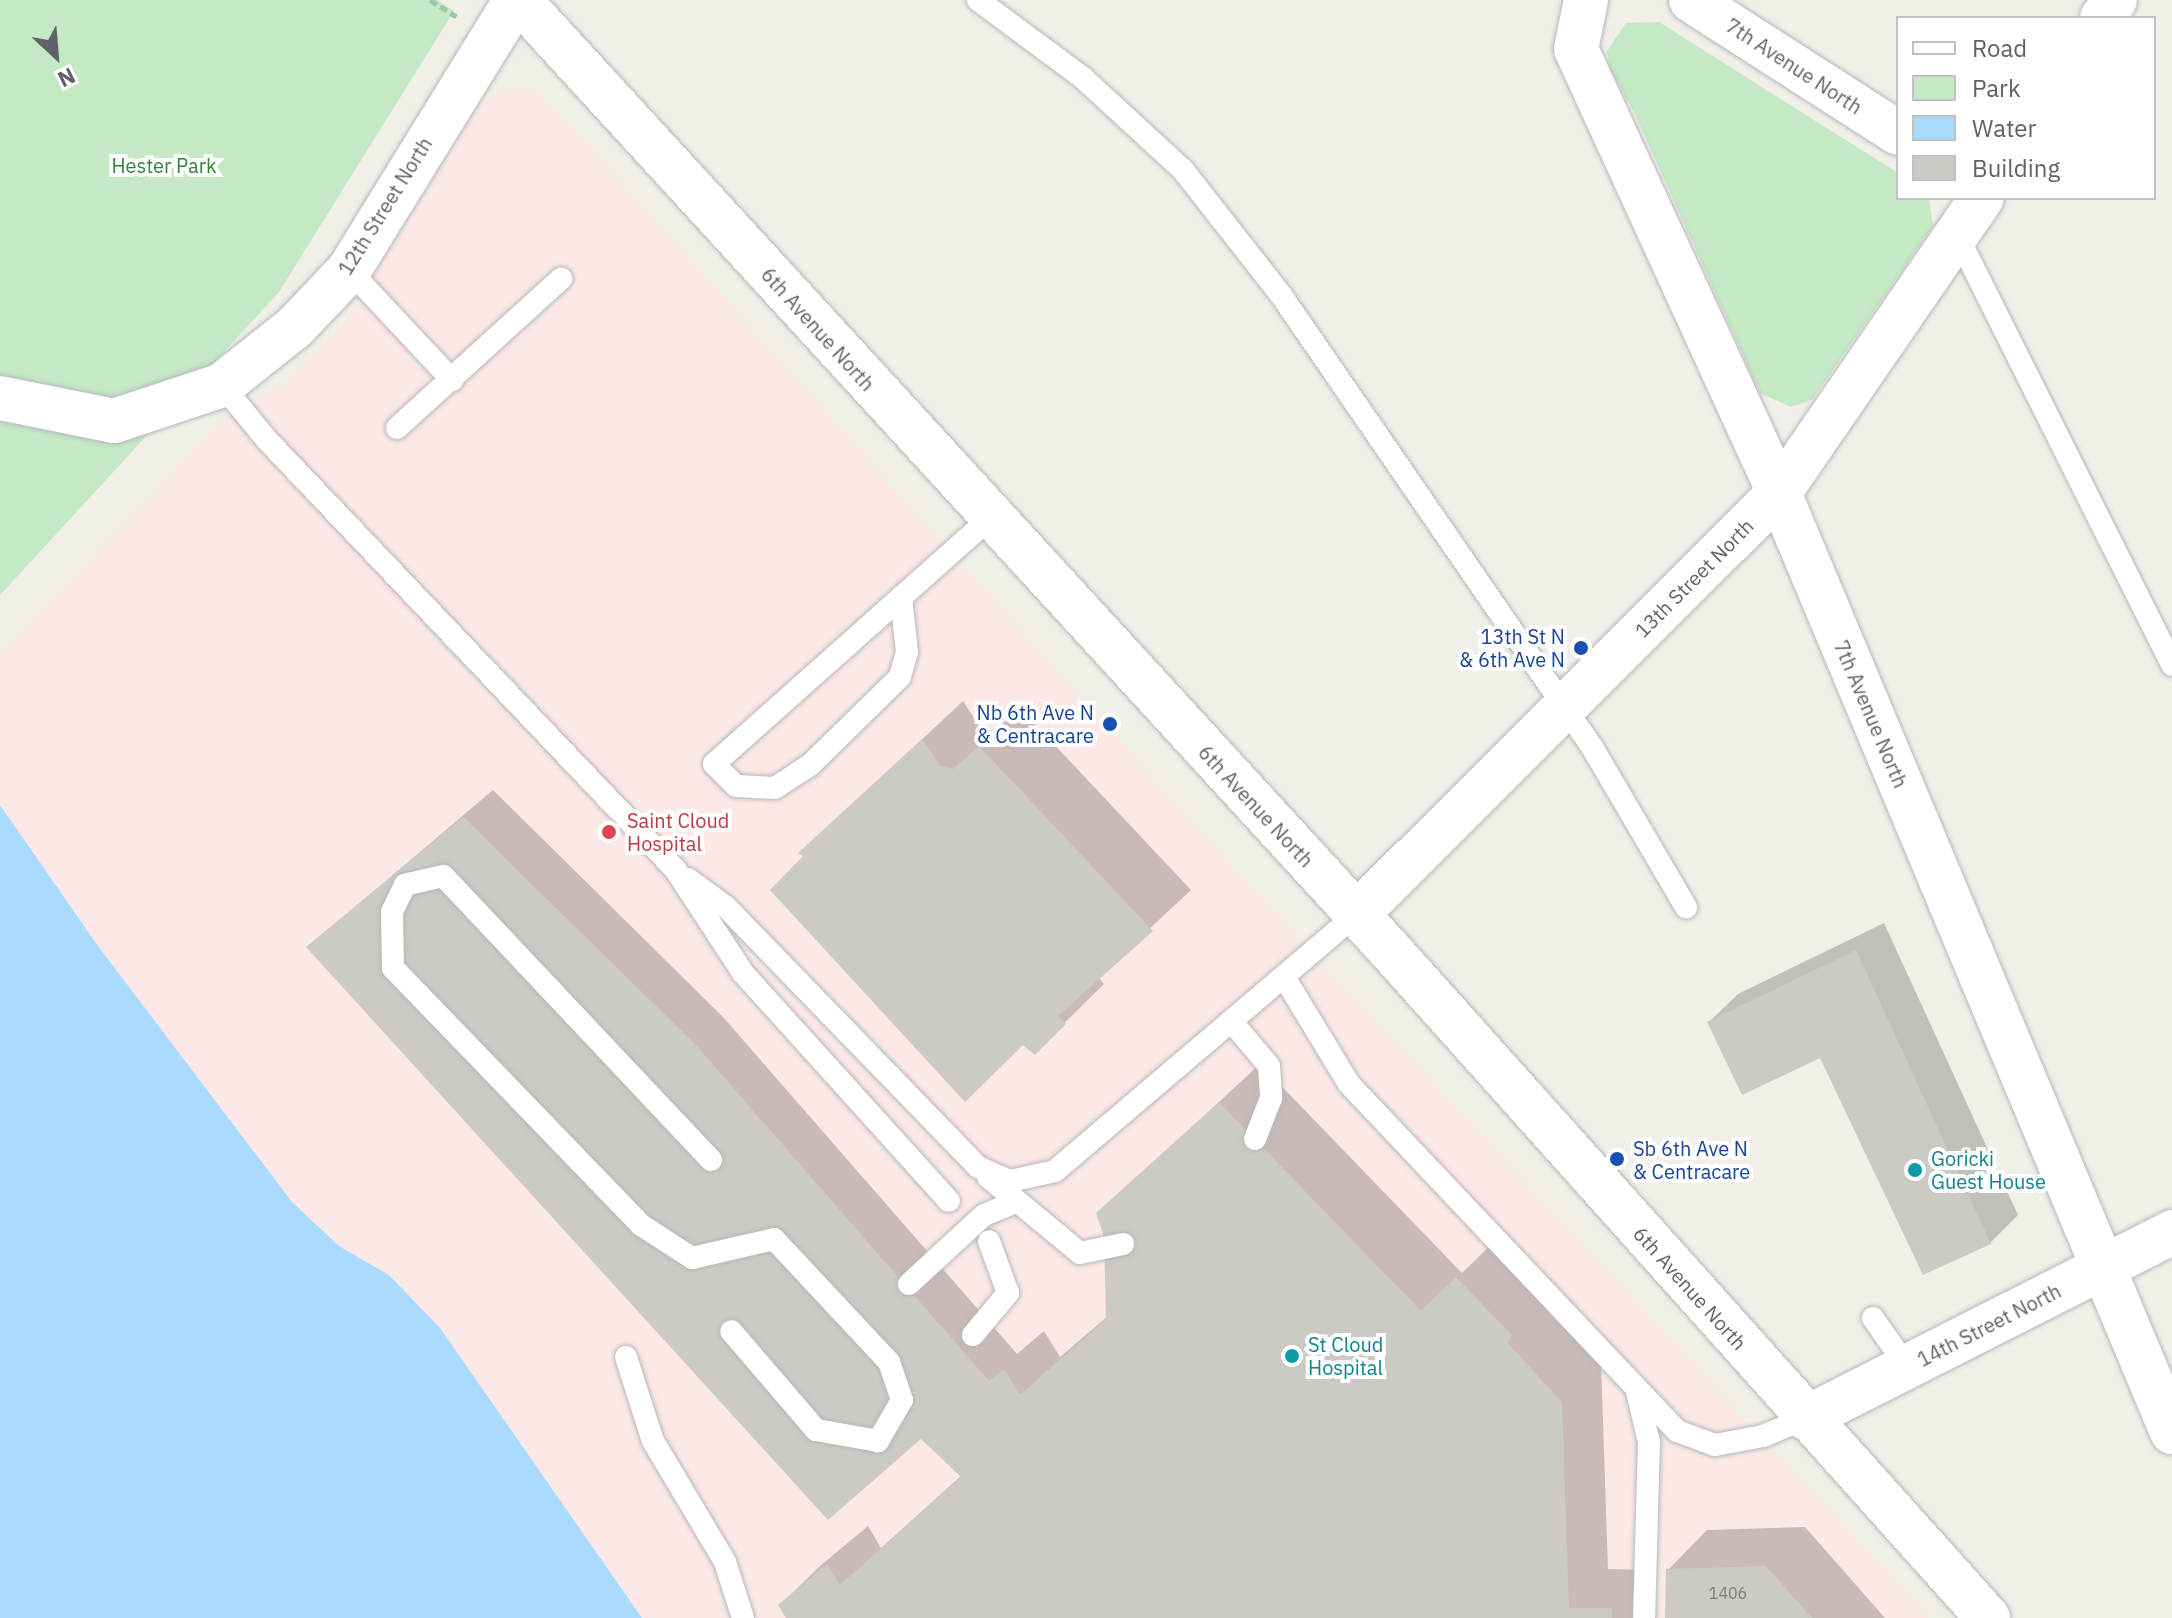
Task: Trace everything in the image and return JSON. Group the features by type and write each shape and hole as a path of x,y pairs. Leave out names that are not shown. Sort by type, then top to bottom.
{"street":[{"name":"12th Street North","path":"222,385 295,327 349,270 518,0"},
{"name":"6th Avenue North","path":"518,0 1356,915 1988,1618"},
{"name":"7th Avenue North","path":"1586,0 1576,49 1779,493 2172,1432"},
{"name":"7th Avenue North","path":"1691,0 1896,132"},
{"name":"13th Street North","path":"1356,915 1779,493 1981,200"},
{"path":"0,398 114,421 222,385"},
{"name":"14th Street North","path":"1806,1418 2172,1232"}],"lane":[{"path":"978,0 1083,78 1183,170 1281,295 1592,747 1686,907"},
{"path":"1956,233 2172,665"},
{"path":"349,270 452,380"},
{"path":"397,428 561,279"},
{"path":"222,385 267,440 675,869 726,907 978,1167 1080,1253 1123,1244"},
{"path":"901,597 907,652 900,677 810,765 775,788 736,786 714,764 797,689 991,517"},
{"path":"675,869 743,973 949,1201"},
{"path":"711,1160 443,876 405,885 392,912 393,968 641,1225 692,1258 774,1239 889,1362 902,1400 878,1441 816,1430 731,1331"},
{"path":"978,1167 1010,1181 1055,1171 1356,915"},
{"path":"1284,977 1349,1084 1677,1431 1715,1445 1763,1436 1806,1418"},
{"path":"1232,1022 1269,1066 1271,1098 1255,1139"},
{"path":"909,1284 984,1215 1016,1202"},
{"path":"973,1335 1008,1293 989,1241"},
{"path":"1873,1318 1907,1367"},
{"path":"626,1357 653,1441 725,1562 743,1618"},
{"path":"1637,1391 1649,1442 1644,1618"}],"path":[{"path":"430,0 456,16"}],"shaded area":[{"name":"Saint Cloud Hospital","path":"506,89 534,90 570,127 1220,855 1928,1618 642,1618 440,1328 389,1275 339,1246 292,1202 98,946 0,805 0,656 220,424 289,381 345,321 480,106"}],"green space":[{"name":"Hester Park","path":"0,0 437,0 454,11 279,292 0,595"},
{"path":"1659,22 1896,172 1896,200 1929,200 1933,226 1812,400 1791,407 1760,393 1635,114 1610,69 1607,51 1626,23"}],"water":[{"path":"0,805 98,946 292,1202 339,1246 389,1275 440,1328 642,1618 0,1618"}],"building":[{"path":"922,739 941,766 953,769 979,746 1153,931 1058,1016 1066,1024 1035,1055 1023,1045 965,1102 770,890 803,856 798,853"},
{"path":"463,817 696,1045 989,1381 1004,1369 1020,1395 1106,1319 1104,1236 1096,1213 1219,1102 1421,1311 1456,1277 1511,1334 1508,1343 1562,1402 1569,1608 1611,1608 1612,1618 786,1618 778,1605 827,1564 840,1585 961,1477 921,1439 828,1520 306,947"},
{"name":"Goricki Guest House","path":"1856,950 1991,1244 1923,1275 1820,1058 1742,1095 1707,1022"},
{"path":"1766,1566 1812,1618 1665,1618 1666,1569"}],"place":[{"name":"13th St N & 6th Ave N","path":"1581,648"},
{"name":"Nb 6th Ave N & Centracare","path":"1110,724"},
{"name":"Saint Cloud Hospital","path":"609,832"},
{"name":"Sb 6th Ave N & Centracare","path":"1617,1159"},
{"name":"Goricki Guest House","path":"1915,1170"},
{"name":"St Cloud Hospital","path":"1292,1356"}]}
